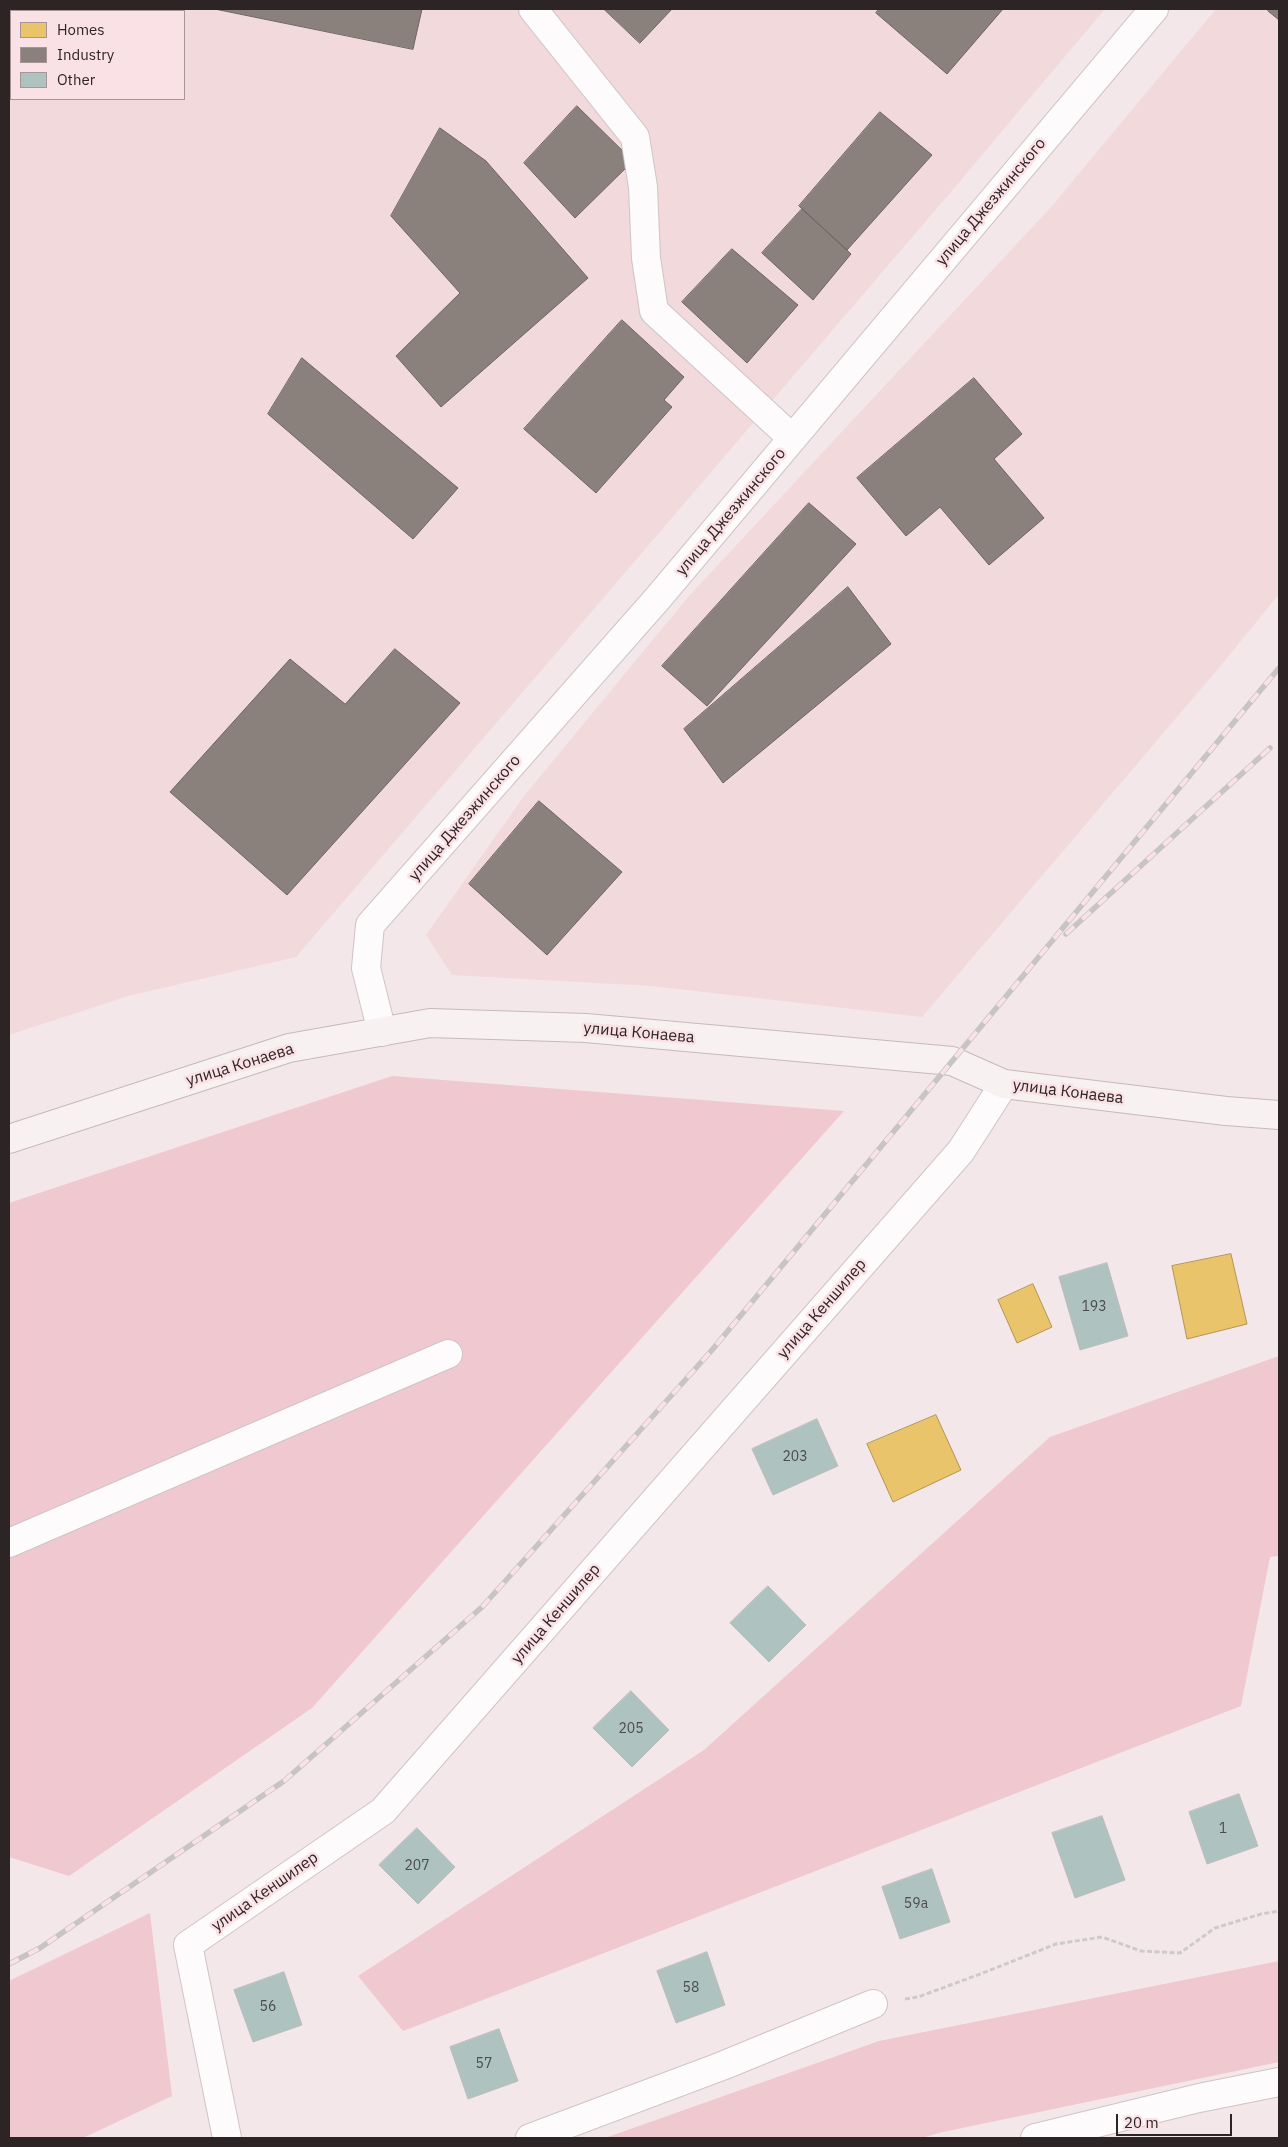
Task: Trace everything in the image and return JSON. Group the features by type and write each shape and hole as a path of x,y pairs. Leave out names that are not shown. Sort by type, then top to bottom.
{"main road":[{"name":"улица Конаева","path":"9,1139 289,1048 430,1023 586,1028 952,1061 1004,1084 1226,1111 1279,1115"}],"street":[{"path":"533,9 635,137 643,187 646,258 654,311 792,438"},
{"name":"улица Джезжинского","path":"382,1032 366,968 370,925 658,598 1154,9"},
{"name":"улица Кеншилер","path":"227,2138 188,1945 383,1811 961,1151 1004,1084"},
{"path":"9,1544 448,1354"},
{"path":"530,2138 722,2066 873,2004"},
{"path":"1035,2138 1199,2098 1279,2082"}],"path":[{"path":"873,2004 918,1997 1056,1944 1102,1937 1141,1951 1180,1953 1215,1928 1261,1914 1279,1911"}],"shaded area":[{"path":"9,9 1105,9 944,200 296,957 128,996 9,1035"},
{"path":"1216,9 1279,9 1279,594 1222,664 922,1017 652,986 452,975 426,935 524,796 689,596 1052,206"},
{"path":"392,1076 844,1111 312,1708 69,1876 9,1857 9,1203"},
{"path":"1279,1356 1279,1556 1270,1557 1241,1706 403,2031 358,1976 704,1750 1050,1437"},
{"path":"150,1913 172,2096 83,2138 9,2138 9,1981"},
{"path":"1279,1961 1279,2062 921,2138 605,2138 879,2041"}],"building: Homes":[{"path":"1231,1254 1247,1324 1187,1339 1172,1266"},
{"path":"1033,1284 1052,1327 1017,1343 998,1300"},
{"path":"936,1415 961,1470 893,1502 867,1444"}],"building: Industry":[{"path":"215,9 422,9 413,49"},
{"path":"604,9 672,9 640,43"},
{"path":"879,9 1003,9 947,74 876,13"},
{"path":"1269,9 1279,9 1279,20 1268,11"},
{"path":"577,106 633,161 575,218 524,163"},
{"path":"880,112 932,155 847,250 799,206"},
{"path":"440,128 486,161 588,278 441,407 396,356 460,293 391,216"},
{"path":"802,209 851,254 813,300 762,253"},
{"path":"732,249 798,305 747,363 682,302"},
{"path":"622,320 684,377 664,400 672,407 596,493 524,429"},
{"path":"302,358 458,488 413,539 268,414"},
{"path":"974,378 1022,434 994,459 1044,518 989,565 940,507 906,536 857,478"},
{"path":"809,503 856,544 707,706 662,666"},
{"path":"848,587 891,644 723,783 684,729"},
{"path":"395,649 460,703 287,895 170,792 290,659 345,704"},
{"path":"539,801 622,872 547,955 469,884"}],"building: Other":[{"path":"1107,1263 1128,1336 1080,1350 1059,1277"},
{"path":"817,1419 838,1466 773,1495 752,1449"},
{"path":"768,1586 806,1625 769,1662 730,1623"},
{"path":"631,1691 669,1730 632,1767 593,1728"},
{"path":"1239,1794 1258,1846 1207,1864 1189,1812"},
{"path":"1102,1816 1125,1880 1075,1898 1052,1833"},
{"path":"417,1828 455,1867 418,1904 379,1865"},
{"path":"932,1869 950,1922 900,1939 882,1887"},
{"path":"707,1952 725,2005 676,2023 657,1971"},
{"path":"284,1972 302,2025 253,2042 234,1990"},
{"path":"499,2029 518,2081 468,2099 450,2047"}],"railway":[{"path":"9,1964 40,1948 284,1781 482,1607 712,1350 1279,668"},
{"path":"1066,934 1270,748"}]}
